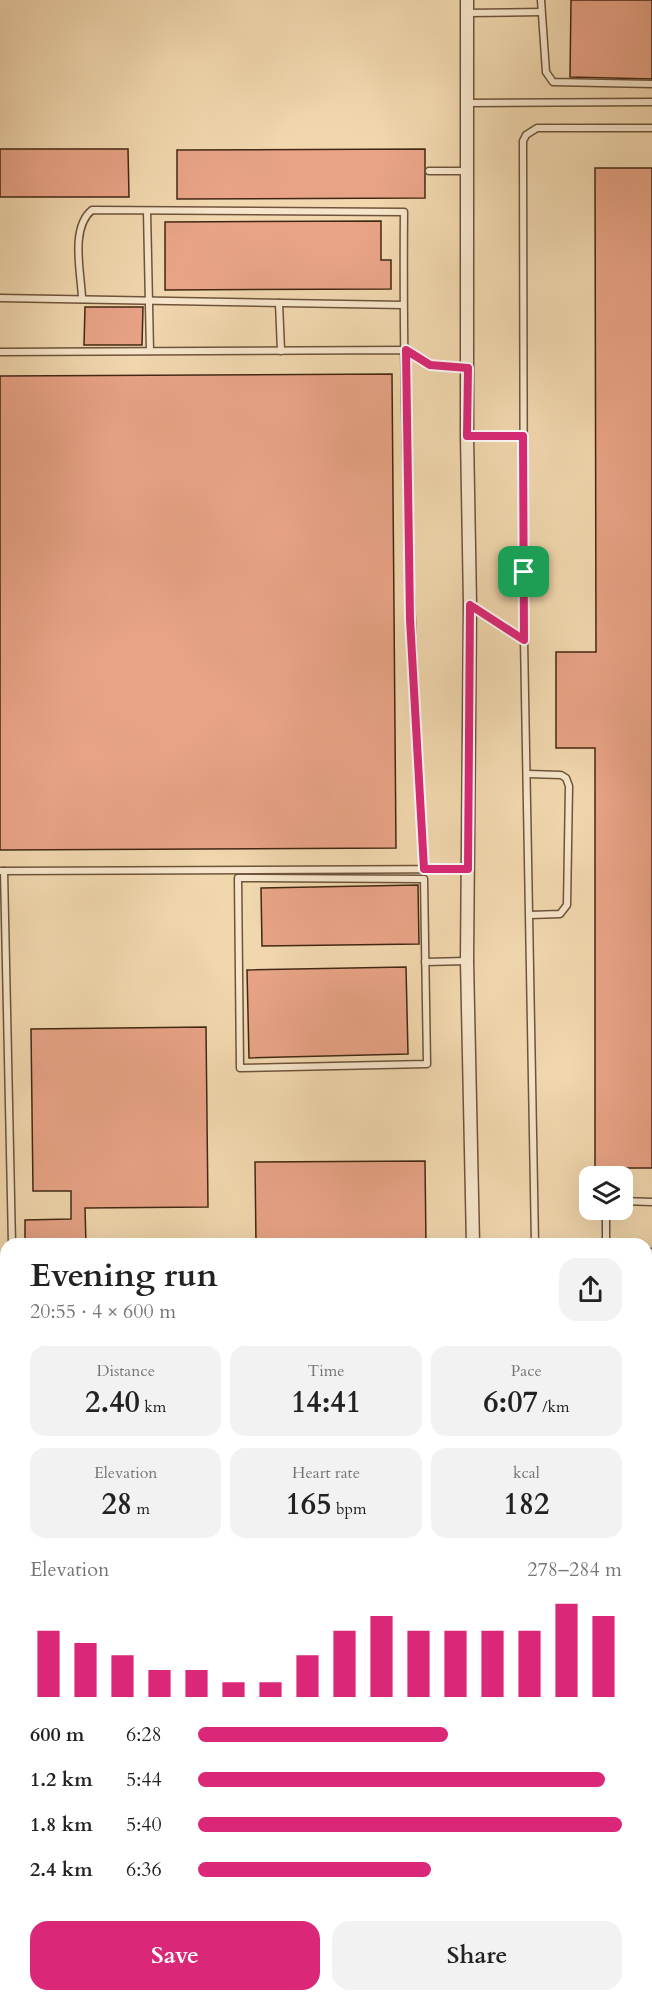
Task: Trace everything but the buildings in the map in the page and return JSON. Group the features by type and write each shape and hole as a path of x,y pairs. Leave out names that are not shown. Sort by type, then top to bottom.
{"street":[{"path":"468,0 467,436 470,605 467,961 473,1238"}],"lane":[{"path":"541,0 546,72 553,82 652,84"},
{"path":"467,13 541,12"},
{"path":"468,103 652,102"},
{"path":"535,1238 524,640 523,141 526,135 537,128 652,128"},
{"path":"429,171 467,171"},
{"path":"82,298 80,228 83,217 92,210 404,212 403,305 406,350 410,619 424,869"},
{"path":"147,212 150,351"},
{"path":"0,298 403,305"},
{"path":"279,303 281,351"},
{"path":"0,352 406,350 430,365 468,368"},
{"path":"467,436 523,436"},
{"path":"470,605 524,640"},
{"path":"528,774 561,775 566,778 569,786 567,905 560,914 530,915"},
{"path":"12,1238 2,871 468,869"},
{"path":"238,878 424,879 425,962 427,1064 240,1068 238,878"},
{"path":"425,962 467,961"},
{"path":"0,1041 8,1041"},
{"path":"633,1201 652,1202"},
{"path":"606,1220 606,1238"}],"route":[{"path":"406,350 430,365 468,368 467,436 523,436 524,572 524,640 470,605 468,869 424,869 410,619 406,350"}]}
